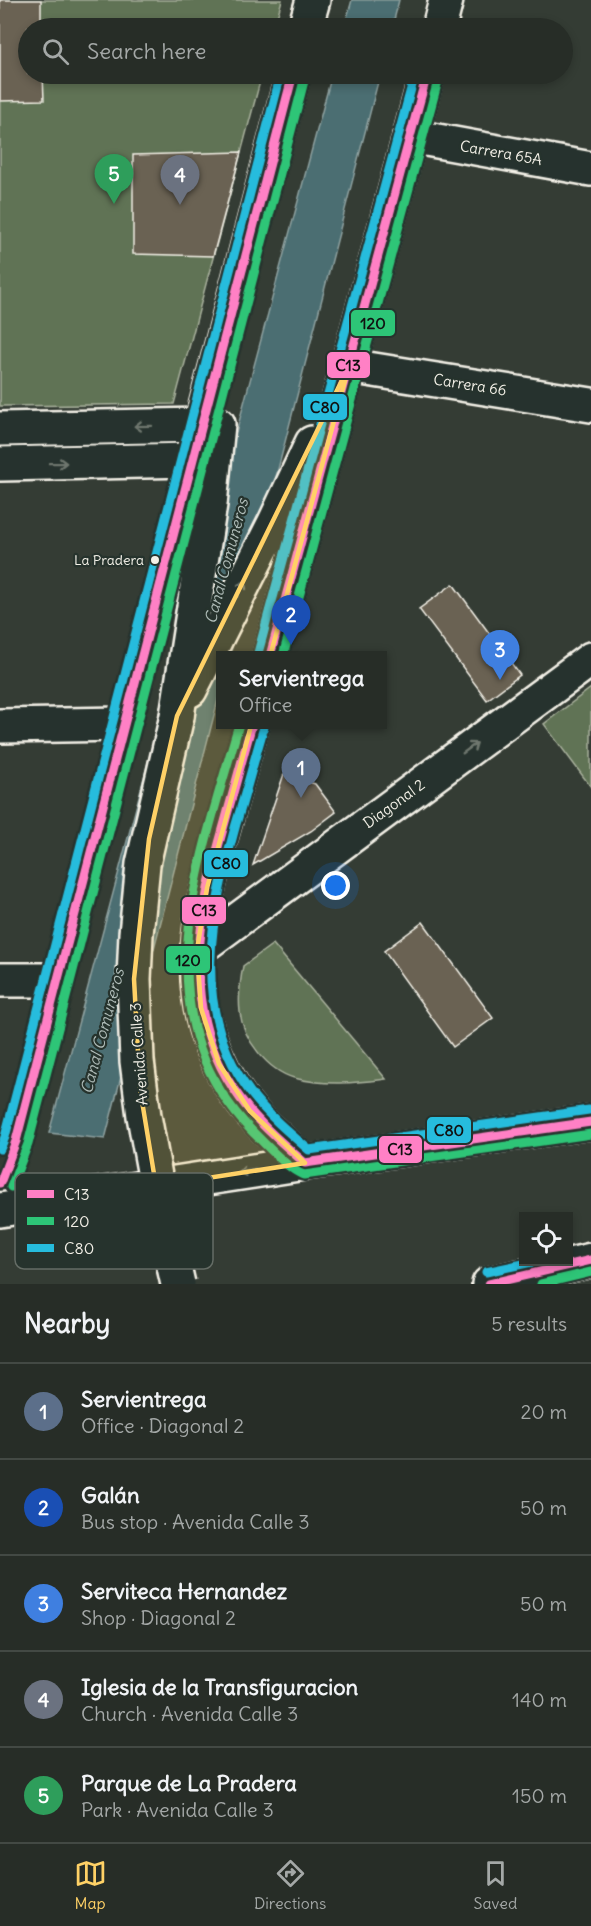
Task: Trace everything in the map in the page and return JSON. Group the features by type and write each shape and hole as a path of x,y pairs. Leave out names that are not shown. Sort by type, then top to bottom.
{"main road":[{"path":"308,18 313,0"},
{"path":"442,18 446,0"},
{"name":"Avenida Calle 3","path":"0,464 192,460 290,84"},
{"name":"Avenida Calle 3","path":"271,651 424,84"},
{"name":"Carrera 65A","path":"410,136 591,169"},
{"name":"Avenida Calle 3","path":"154,1173 144,1116 137,1052 134,979 136,934 143,864 177,716 210,504 226,327"},
{"name":"Avenida Calle 3","path":"177,716 275,522 349,366"},
{"name":"Carrera 66","path":"349,366 591,405"},
{"path":"0,429 201,425"},
{"name":"Diagonal 2","path":"197,950 591,659"},
{"path":"0,726 124,724"},
{"path":"251,729 207,888 197,950 196,979 208,1036 219,1064 250,1111 277,1139 305,1162"},
{"path":"0,980 57,980"},
{"path":"213,1176 591,1122"},
{"path":"0,1210 15,1208"},
{"path":"489,1284 591,1260"},
{"path":"555,1284 591,1260"},
{"name":"Avenida Calle 3","path":"175,1269 178,1284"}],"highlighted area":[{"path":"349,366 207,888 197,950 201,1008 219,1064 250,1111 305,1163 156,1186 140,1089 134,979 149,839 177,716"}],"green space":[{"path":"0,0 282,0 277,18 18,18 18,84 259,84 174,404 0,406"},
{"path":"158,437 159,448 0,451 0,439"},
{"path":"591,688 591,787 544,724"},
{"path":"273,944 386,1079 340,1083 305,1081 284,1074 258,1052 251,1043 242,1022 239,1000 241,978 243,966"}],"water":[{"path":"352,0 399,0 394,18 347,18"},
{"name":"Canal Comuneros","path":"329,84 377,84 231,651 216,651 216,708 105,1139 49,1133"}],"building":[{"path":"0,0 41,0 41,18 18,18 18,84 43,84 44,100 0,101"},
{"path":"241,152 213,256 133,254 133,155"},
{"path":"453,584 520,675 487,700 419,609"},
{"path":"284,774 315,784 336,812 311,831 253,865"},
{"path":"423,922 493,1018 453,1047 384,951"}],"transit line":[{"name":"C80","path":"0,1149 5,1137 278,84"},
{"name":"C13","path":"0,1183 16,1141 290,84"},
{"name":"120","path":"17,1173 28,1144 303,84"},
{"name":"C80","path":"259,651 412,84"},
{"name":"C13","path":"271,651 424,84"},
{"name":"120","path":"284,651 437,84"},
{"name":"120","path":"238,729 196,881 188,934 188,986 197,1037 217,1085 252,1131 285,1163 304,1175 591,1134"},
{"name":"C13","path":"251,729 207,893 201,928 199,963 200,998 207,1032 220,1066 247,1107 305,1163 591,1122"},
{"name":"C80","path":"263,729 219,893 213,927 211,961 212,995 219,1028 231,1061 250,1092 309,1150 589,1110"},
{"name":"120","path":"11,1187 15,1177"},
{"name":"C13","path":"489,1284 591,1260"},
{"name":"C80","path":"486,1272 519,1265"},
{"name":"120","path":"541,1284 591,1272"}],"place":[{"name":"Parque de La Pradera","path":"114,204"},
{"name":"Iglesia de la Transfiguracion","path":"180,205"},
{"name":"La Pradera","path":"155,560"},
{"name":"Galán","path":"291,645"},
{"name":"Serviteca Hernandez","path":"500,680"},
{"name":"Servientrega","path":"301,798"}]}
